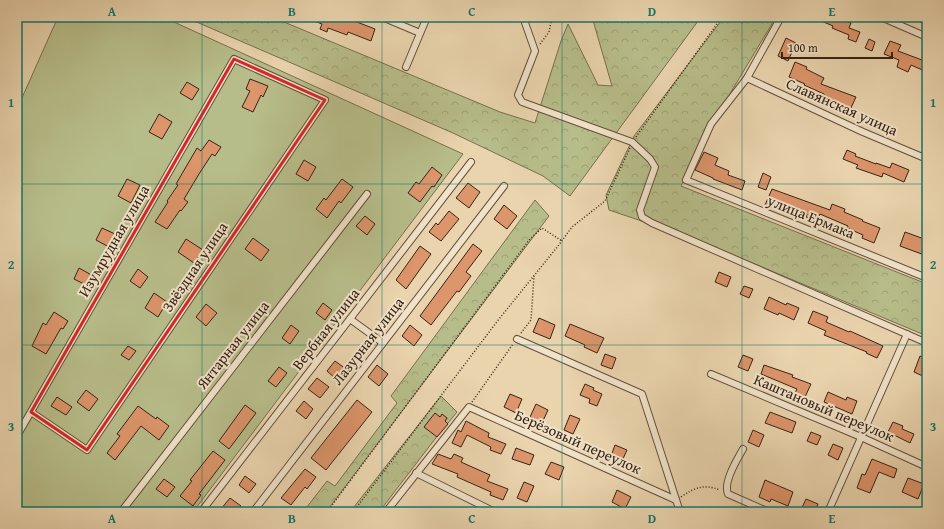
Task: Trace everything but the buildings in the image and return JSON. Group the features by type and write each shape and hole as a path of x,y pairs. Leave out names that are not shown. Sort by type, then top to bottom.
{"street":[{"path":"382,17 420,34"},
{"path":"406,67 427,17"},
{"path":"523,17 535,51 518,95 522,102 632,142 650,159 655,167 640,210 642,217 652,223 927,343"},
{"path":"747,78 782,17"},
{"path":"881,17 927,37"},
{"name":"Изумрудная улица","path":"17,436 234,59 325,100"},
{"name":"Славянская улица","path":"747,78 863,132 927,159"},
{"name":"улица Ермака","path":"747,78 711,124 686,180 927,278"},
{"name":"Звёздная улица","path":"31,412 87,450 325,100"},
{"name":"Вербная улица","path":"201,512 471,162"},
{"name":"Лазурная улица","path":"253,512 504,186"},
{"name":"Янтарная улица","path":"121,512 366,194"},
{"path":"350,319 383,343"},
{"path":"828,512 907,334"},
{"path":"517,339 642,394 680,512"},
{"name":"Каштановый переулок","path":"711,374 861,437 927,467"},
{"path":"386,512 469,407"},
{"name":"Берёзовый переулок","path":"469,407 676,500"},
{"path":"743,449 727,482 726,489 728,494 769,512"},
{"path":"416,473 495,512"}],"path":[{"path":"535,51 549,32 552,17"},
{"path":"353,512 499,318 572,227 605,201 632,142 722,17"},
{"path":"327,512 530,239 542,228 562,241"},
{"path":"469,407 531,320 534,276"},
{"path":"676,500 692,490 702,486 712,487 728,494"}],"highlighted area":[{"path":"234,59 325,100 87,450 31,412"}],"green space":[{"path":"58,17 163,17 463,154 193,512 17,512 17,109"},
{"path":"185,17 272,17 500,112 535,123 561,41 568,24 598,85 612,86 592,17 701,17 570,196 543,176 453,133"},
{"path":"724,17 776,17 707,132 681,186 927,284 927,336 695,239 609,210 606,195 634,136"},
{"path":"535,200 549,216 326,512 303,512 327,481 335,486 397,403 391,396"},
{"path":"441,396 457,412 379,512 350,512"}]}
